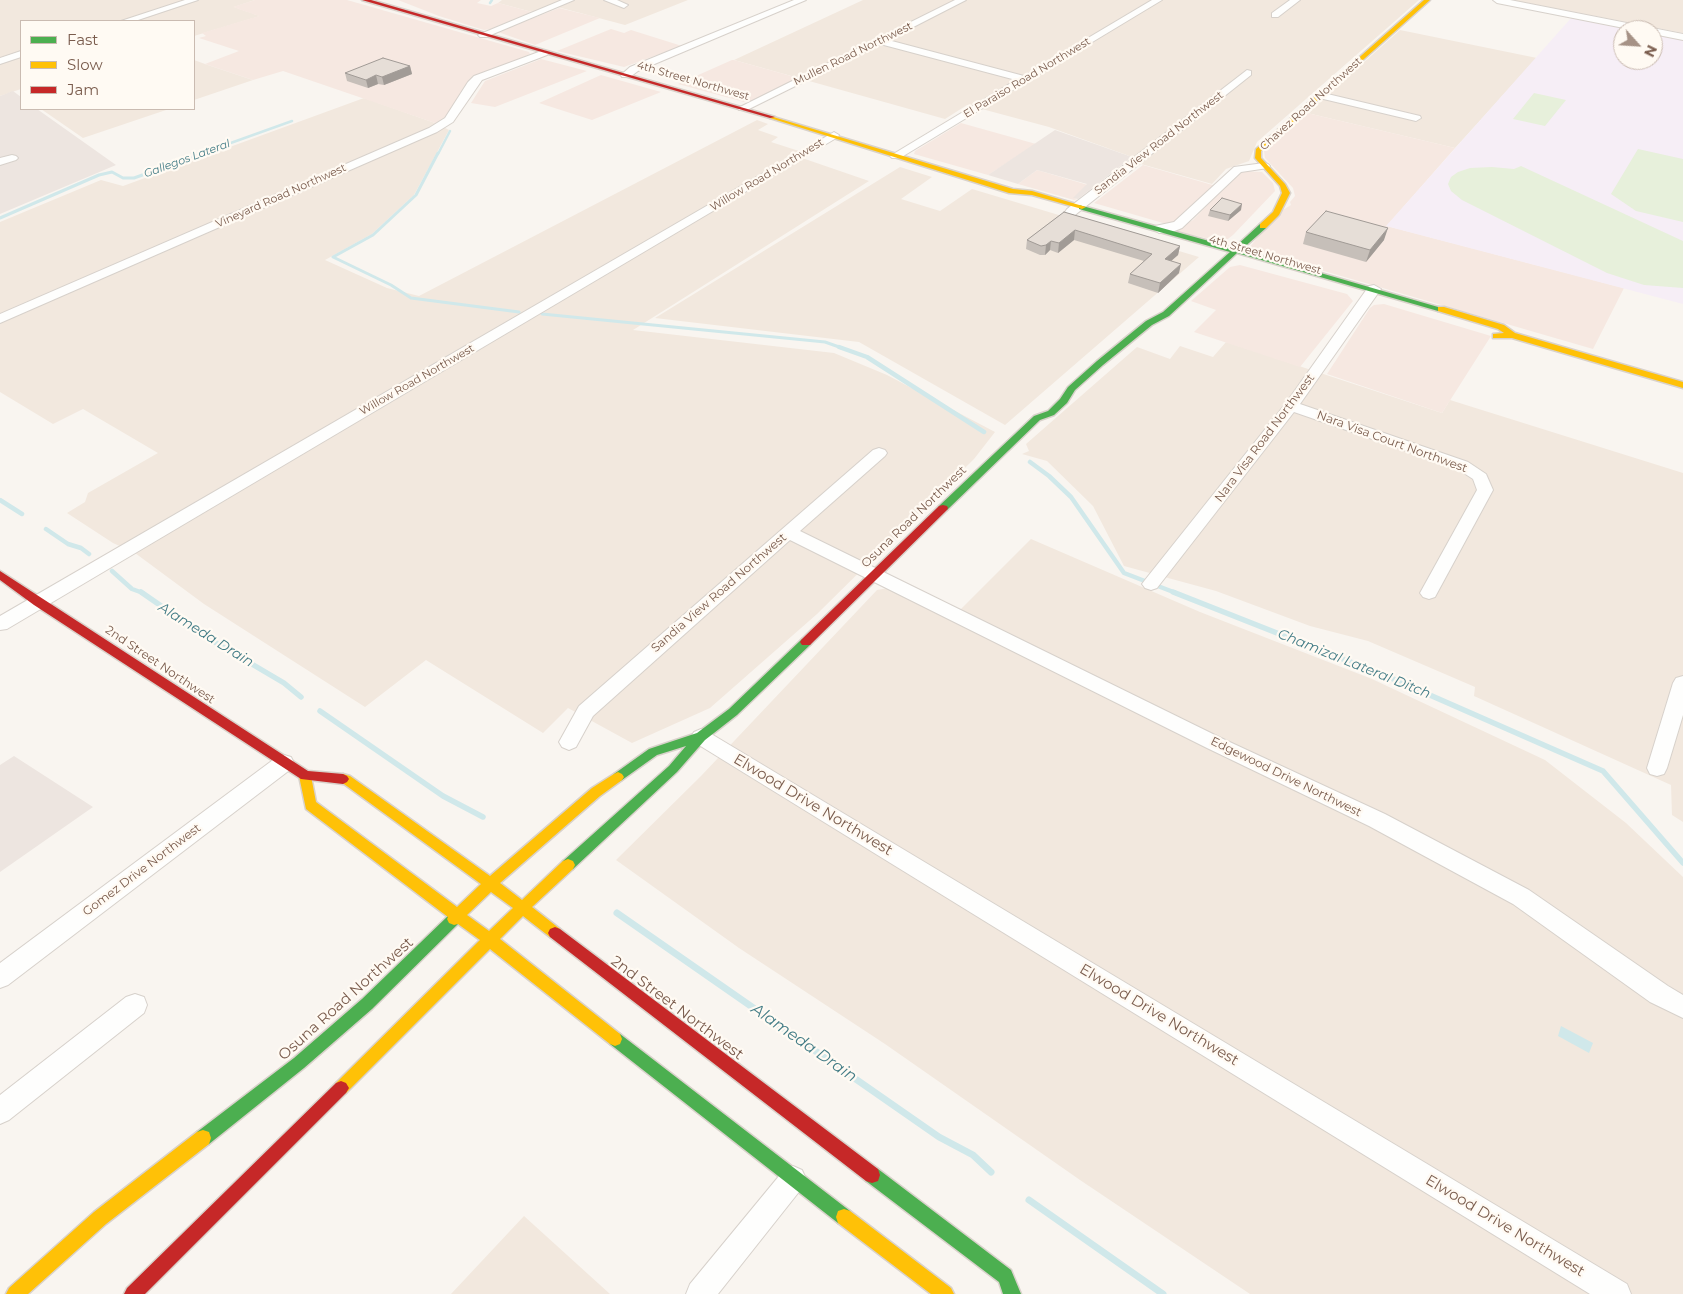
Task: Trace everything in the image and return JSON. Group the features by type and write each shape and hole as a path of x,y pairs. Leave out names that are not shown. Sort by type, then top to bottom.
{"main road":[{"name":"4th Street Northwest","path":"365,0 483,35 719,100 1012,191 1021,198 1160,230 1226,253"},
{"name":"Chavez Road Northwest","path":"1264,166 1257,155 1258,150 1428,0"},
{"path":"1226,253 1276,212 1286,193 1285,189 1264,166"},
{"name":"4th Street Northwest","path":"1075,209 1105,222 1371,293 1497,336 1512,335 1683,385"},
{"name":"Osuna Road Northwest","path":"133,1294 522,908 673,769 701,737 733,712 1037,418 1041,406 1054,394 1071,389 1149,323 1171,294 1226,253"},
{"name":"2nd Street Northwest","path":"0,575 38,602 305,776 346,779 492,884 1005,1276 1012,1294"},
{"name":"Osuna Road Northwest","path":"15,1294 100,1218 299,1063 367,1004 513,862 596,792 654,752 701,737"},
{"path":"305,776 310,805 459,916 793,1179 944,1294"}],"street":[{"path":"129,20 194,0"},
{"path":"483,35 570,0"},
{"path":"608,0 624,4"},
{"path":"626,75 634,69 802,0"},
{"name":"Mullen Road Northwest","path":"743,108 962,0"},
{"name":"El Paraiso Road Northwest","path":"896,156 1158,0"},
{"path":"1275,15 1296,0"},
{"path":"1497,0 1613,23"},
{"path":"1663,33 1683,37"},
{"path":"880,41 1024,79"},
{"name":"Vineyard Road Northwest","path":"0,319 432,130 449,120 472,84 478,78 544,52"},
{"path":"0,61 20,54"},
{"name":"Sandia View Road Northwest","path":"1075,209 1247,73"},
{"path":"1319,95 1416,118"},
{"name":"Willow Road Northwest","path":"0,624 834,136"},
{"path":"0,162 12,158"},
{"name":"Chavez Road Northwest","path":"1160,230 1172,228 1183,220 1234,172 1247,167 1264,166"},
{"name":"Nara Visa Road Northwest","path":"1151,584 1291,406 1371,293"},
{"name":"Nara Visa Court Northwest","path":"1291,406 1462,465 1480,477 1485,490 1430,593"},
{"name":"Sandia View Road Northwest","path":"569,742 586,711 879,453"},
{"path":"788,532 875,574"},
{"name":"Edgewood Drive Northwest","path":"875,574 1214,743 1377,820 1521,897 1659,994 1683,1007"},
{"path":"1657,768 1683,683"},
{"name":"Elwood Drive Northwest","path":"701,737 1618,1294"},
{"name":"Gomez Drive Northwest","path":"0,977 284,763"},
{"path":"0,1111 135,1005"},
{"path":"700,1294 793,1179"}],"shaded area":[{"path":"0,0 255,0 234,7 260,16 195,36 195,20 20,20 20,89 0,96"},
{"path":"255,0 347,0 529,52 530,54 469,81 448,114 438,124 283,71 253,80 205,64 239,51 199,38 206,36 202,33 259,16 233,7"},
{"path":"398,0 481,0 477,3 491,6 498,3 532,12 491,29 484,30 439,16"},
{"path":"502,0 688,0 625,25 550,5 532,12 498,3"},
{"path":"863,0 1419,0 1257,142 1249,161 1226,169 1212,184 1141,164 1132,157 1049,127 967,105 945,119 734,60"},
{"path":"1512,0 1683,0 1683,33 1663,29 1663,20 1616,20"},
{"path":"559,8 600,18 535,45 498,32"},
{"path":"1572,17 1613,26 1613,70 1663,70 1663,36 1683,40 1683,304 1386,226"},
{"path":"611,29 624,33 631,30 682,46 624,67 557,51"},
{"path":"1400,30 1537,58 1455,148 1307,113"},
{"path":"541,59 587,71 495,107 471,103 485,81"},
{"path":"195,60 253,80 195,100"},
{"path":"732,60 798,78 751,101 744,102 678,84"},
{"path":"601,75 661,92 592,120 539,103"},
{"path":"13,91 20,96 20,110 38,110 116,165 0,214 0,96"},
{"path":"364,98 438,124 449,130 414,195 372,234 325,260 387,288 419,296 757,120 768,124 758,130 778,137 771,142 799,151 795,155 805,159 869,181 633,330 834,353 887,375 995,432 974,459 817,614 710,708 632,743 568,708 543,733 426,660 365,707 204,604 135,553 113,543 67,513 85,502 88,493 158,453 83,409 53,424 0,392 0,222 101,180 123,186"},
{"path":"42,110 166,110 83,138"},
{"path":"1307,113 1455,148 1387,226 1624,288 1593,349 1248,249 1278,213 1291,205 1290,202 1295,196 1293,188 1265,158 1264,151"},
{"path":"961,123 1036,144 988,175 914,154 915,151"},
{"path":"1055,130 1132,157 1078,199 1073,198 1087,184 1037,170 1018,184 988,175"},
{"path":"1143,165 1216,186 1170,225 1094,203"},
{"path":"900,167 932,177 901,199 940,211 972,189 1199,257 1005,425 859,342 655,318"},
{"path":"1037,170 1088,185 1074,198 1078,199 1074,200 1018,184"},
{"path":"1243,171 1262,172 1273,183 1275,191 1233,235 1224,242 1174,231 1193,220 1228,183"},
{"path":"1240,265 1347,294 1353,301 1300,367 1194,332 1216,310 1191,301 1230,267"},
{"path":"1384,304 1491,336 1442,413 1327,374 1370,308 1374,305"},
{"path":"1226,342 1442,413 1450,400 1683,473 1683,822 1672,815 1671,785 1474,696 1475,687 1368,641 1310,626 1216,591 1124,566 1093,506 1047,461 1022,454 1029,451 1026,444 1137,347 1170,359 1180,346 1213,357"},
{"path":"1031,539 1200,612 1372,679 1545,760 1626,823 1683,877 1683,1294 1250,1294 1080,1180 885,1044 739,948 616,860 701,776 877,590 888,588 951,619"},
{"path":"14,756 93,807 0,872 0,765"},
{"path":"524,1216 610,1294 451,1294"}],"green space":[{"path":"1534,93 1566,100 1545,126 1513,119"},
{"path":"1638,149 1683,159 1683,222 1636,211 1611,194"},
{"path":"1521,166 1683,241 1683,288 1644,285 1607,273 1462,200 1451,191 1448,184 1451,177 1458,172 1470,168 1514,169"}],"water":[{"path":"1561,1026 1593,1043 1589,1053 1558,1036"}],"building":[{"path":"383,58 410,66 382,77 376,75 366,80 345,73"},
{"path":"1222,198 1242,204 1230,215 1210,210"},
{"path":"1326,211 1388,228 1370,250 1306,232"},
{"path":"1064,212 1180,246 1165,259 1181,264 1160,283 1130,274 1152,254 1075,230 1059,243 1051,241 1041,246 1027,240"}],"waterway":[{"name":"Gallegos Lateral","path":"200,154 292,121"},
{"path":"438,154 450,131"},
{"name":"Gallegos Lateral","path":"0,218 99,175 112,172 123,178 134,178 204,153"},
{"path":"438,153 416,195 373,235 333,257 391,285 411,298 519,312"},
{"path":"542,314 825,342 842,348"},
{"path":"839,347 867,357 984,432"},
{"name":"Chamizal Lateral Ditch","path":"1030,462 1049,476 1071,497 1124,573 1176,593"},
{"name":"Alameda Drain","path":"0,500 22,514"},
{"name":"Alameda Drain","path":"46,529 68,544 81,548 89,554"},
{"name":"Alameda Drain","path":"112,571 132,589 142,593"},
{"name":"Chamizal Lateral Ditch","path":"1173,592 1391,678 1603,771 1683,863"},
{"name":"Alameda Drain","path":"142,593 206,637 284,683 301,697"},
{"name":"Alameda Drain","path":"320,711 443,796 483,817"},
{"name":"Alameda Drain","path":"617,913 939,1137 973,1155 991,1172"},
{"name":"Alameda Drain","path":"1029,1200 1163,1294"}],"traffic: fast":[{"path":"1082,207 1441,309"},
{"path":"943,508 1037,418 1051,413 1064,401 1071,389 1100,363 1149,323 1166,314 1263,226"},
{"path":"568,865 673,769 701,737 733,712 806,642"},
{"path":"618,777 653,752 700,737"},
{"path":"203,1138 299,1063 367,1004 454,919"},
{"path":"615,1039 844,1217"},
{"path":"872,1175 1005,1276 1012,1294"}],"traffic: slow":[{"path":"1263,226 1276,213 1286,193 1283,185 1258,158 1258,150 1427,0"},
{"path":"772,117 1012,191 1032,193 1082,207"},
{"path":"1441,309 1501,327 1512,335"},
{"path":"1496,336 1512,335 1683,385"},
{"path":"305,776 310,805 490,940 615,1039"},
{"path":"454,919 513,862 596,792 618,777"},
{"path":"343,779 346,779 492,885 555,933"},
{"path":"341,1088 522,908 568,865"},
{"path":"15,1294 100,1218 203,1138"},
{"path":"844,1217 945,1294"}],"traffic: jam":[{"path":"365,0 772,117"},
{"path":"806,642 943,508"},
{"path":"0,575 38,602 305,776 343,779"},
{"path":"555,933 872,1175"},
{"path":"133,1294 341,1088"}]}
